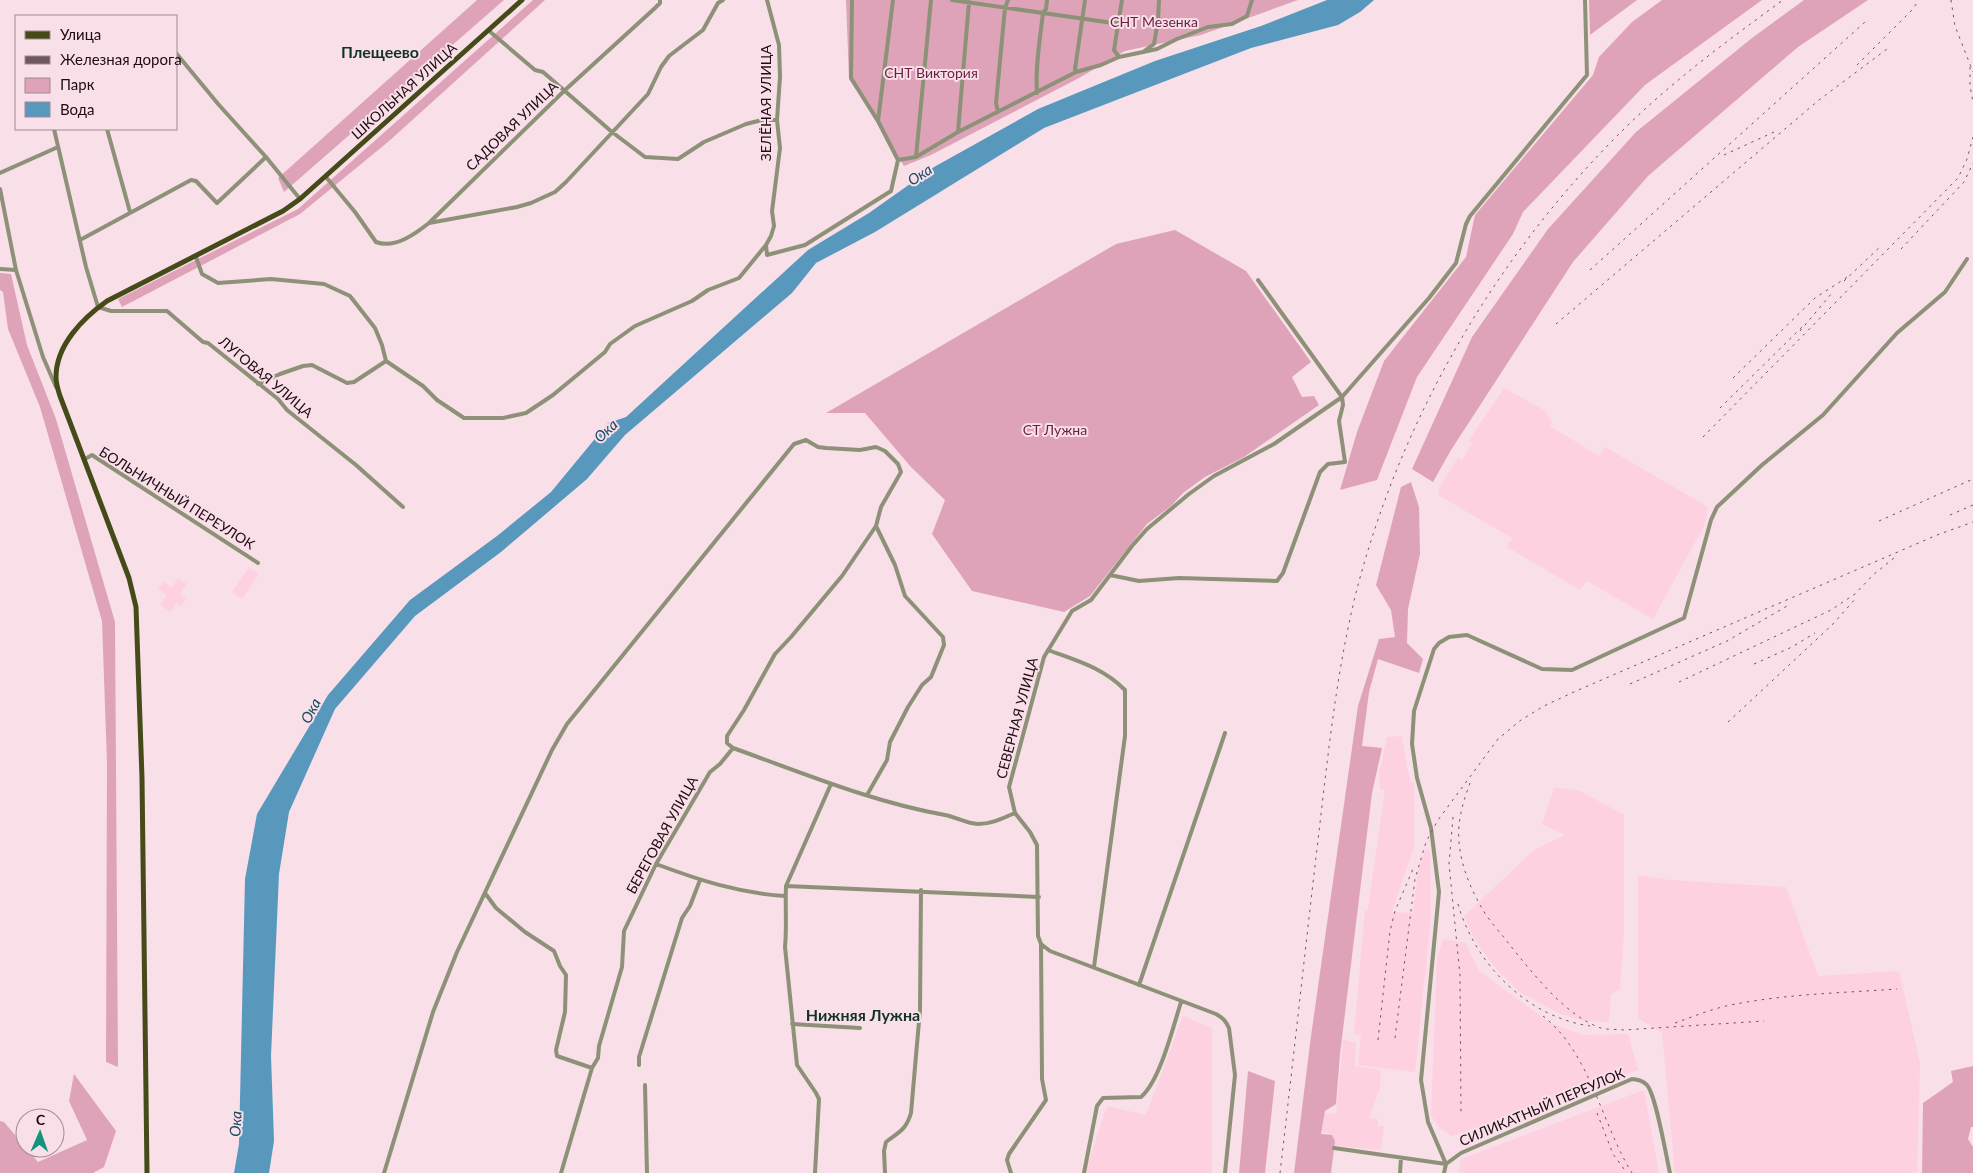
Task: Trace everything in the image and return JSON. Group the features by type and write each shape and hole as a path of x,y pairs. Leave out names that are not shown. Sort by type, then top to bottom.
{"main road":[{"name":"ШКОЛЬНАЯ УЛИЦА","path":"147,1173 143,788 138,616 130,578 60,396 56,374 63,350 82,322 107,301 196,257 283,211 300,199 522,0"}],"street":[{"path":"429,223 517,207 544,198 555,192 648,94 661,67 669,56 703,30 718,3 723,0"},
{"name":"ЗЕЛЁНАЯ УЛИЦА","path":"766,245 774,226 772,211 780,148 777,120 780,78 779,45 767,0"},
{"path":"766,245 767,255 805,244 891,191 898,160 878,121 851,78 852,0"},
{"path":"878,121 893,0"},
{"path":"916,157 931,0"},
{"path":"952,0 1120,24"},
{"path":"998,112 996,103 1005,8 1008,0"},
{"path":"1037,93 1036,81 1043,13 1046,9 1047,0"},
{"path":"1076,72 1085,0"},
{"path":"1119,57 1114,50 1120,24 1122,0"},
{"path":"1143,52 1154,44 1159,0"},
{"path":"898,160 916,157 958,132 1076,72 1101,65 1119,57 1157,49 1177,38 1208,27 1232,24 1247,16 1252,0"},
{"name":"СЕВЕРНАЯ УЛИЦА","path":"1011,1173 1007,1160 1009,1154 1046,1100 1042,1079 1042,944 1038,936 1039,897 1036,845 1030,832 1015,813 1009,787 1040,668 1048,650 1072,611 1092,600 1147,529 1214,476 1274,444 1342,397 1429,298 1456,263 1466,224 1470,216 1587,75 1585,0"},
{"path":"958,132 969,1"},
{"name":"САДОВАЯ УЛИЦА","path":"326,177 355,212 372,238 380,244 410,237 429,223 564,91 660,2"},
{"path":"488,30 535,70 543,72 612,132 645,157 675,160 704,142 746,124 762,120 777,120"},
{"path":"178,55 218,105 266,157 300,199"},
{"path":"54,130 94,298 98,307"},
{"path":"107,130 130,212"},
{"path":"0,173 58,147"},
{"path":"80,240 192,180 196,181 217,202 266,157"},
{"path":"0,189 16,270 43,357 60,396"},
{"path":"196,257 202,274 218,283 271,279 324,284 350,296 375,328 382,344 386,361 423,386 437,400 464,418 503,418 526,413 553,394 604,352 610,344 635,326 692,301 708,290 739,278 766,245"},
{"path":"1444,1173 1446,1164 1428,1122 1421,1087 1439,892 1431,828 1417,778 1412,744 1414,712 1434,649 1439,643 1449,637 1467,635 1542,669 1572,670 1684,618 1711,520 1718,507 1762,465 1832,406 1897,333 1946,292 1967,259"},
{"path":"0,269 16,270"},
{"path":"1110,575 1139,581 1179,578 1277,581 1284,573 1320,472 1328,464 1345,462 1339,421 1343,405 1342,397 1258,280"},
{"name":"ЛУГОВАЯ УЛИЦА","path":"98,307 112,311 167,311 203,342 208,343 278,399 287,410 356,465 403,507"},
{"path":"258,384 301,366 312,365 347,383 354,382 386,361"},
{"path":"384,1173 433,1012 457,952 552,750 567,724 794,444 806,440 818,447 826,448 860,450 876,447 885,451 898,464 901,472 881,507 876,526 836,583 775,654 744,710 727,736 727,743 734,748 832,784 910,809 977,824 992,822 1015,813"},
{"name":"БОЛЬНИЧНЫЙ ПЕРЕУЛОК","path":"85,459 92,456 258,563"},
{"path":"867,795 887,760 890,742 908,706 922,685 931,677 944,645 943,637 905,596 895,565 876,526"},
{"path":"1048,650 1099,670 1112,677 1125,690 1125,736 1094,967"},
{"path":"1139,985 1225,733"},
{"name":"БЕРЕГОВАЯ УЛИЦА","path":"592,1068 598,1058 599,1046 622,967 624,931 656,864 710,772 734,748"},
{"path":"815,1173 819,1099 797,1066 785,947 787,928 786,886 832,784"},
{"path":"656,864 700,880 756,894 786,896"},
{"path":"639,1065 639,1057 682,918 690,906 700,880"},
{"path":"786,886 921,890 1039,897"},
{"path":"884,1173 886,1142 902,1131 908,1124 911,1113 920,1010 921,890"},
{"path":"485,892 496,908 525,932 554,951 566,975 566,1012 556,1050 557,1056 592,1068 561,1173"},
{"path":"1042,944 1050,951 1223,1018 1229,1028 1235,1075 1225,1173"},
{"path":"1084,1173 1096,1106 1104,1098 1141,1097 1146,1092 1158,1070 1181,1002"},
{"path":"792,1024 860,1028"},
{"name":"СИЛИКАТНЫЙ ПЕРЕУЛОК","path":"1446,1164 1461,1153 1632,1079 1641,1080 1648,1086 1662,1134 1670,1173"},
{"path":"645,1085 648,1173"},
{"path":"1334,1148 1446,1164"},
{"path":"1400,1173 1401,1158"}],"shaded area":[{"path":"1504,388 1544,410 1552,422 1550,426 1599,456 1605,447 1708,507 1704,526 1653,619 1587,581 1580,590 1507,547 1512,538 1438,495 1440,486 1458,458 1462,460 1472,443 1469,440"},
{"path":"249,567 259,574 242,599 232,592"},
{"path":"178,578 187,584 180,594 186,599 181,606 176,603 171,612 160,605 167,595 158,589 164,582 172,587"},
{"path":"1402,736 1407,768 1411,782 1414,782 1414,847 1392,912 1413,913 1418,871 1425,850 1430,850 1431,916 1415,1072 1358,1065 1361,1036 1354,1034 1365,909 1368,909 1385,789 1380,789 1379,774 1387,737"},
{"path":"1554,787 1580,791 1624,815 1624,934 1620,988 1611,995 1609,1022 1584,1021 1558,1013 1518,991 1494,966 1475,940 1464,916 1534,850 1565,835 1542,824"},
{"path":"1638,875 1670,880 1786,887 1818,976 1899,971 1920,1063 1917,1173 1675,1173 1662,1033 1638,1018"},
{"path":"1443,939 1466,943 1479,971 1550,1023 1583,1035 1628,1034 1638,1070 1452,1136 1440,1128 1431,1116 1437,959"},
{"path":"1183,1016 1212,1028 1212,1173 1085,1173 1107,1106 1146,1115"},
{"path":"1343,1039 1356,1043 1355,1066 1381,1070 1380,1088 1369,1118 1378,1119 1378,1126 1384,1126 1381,1150 1327,1145 1328,1133 1322,1132 1324,1113 1336,1114"},
{"path":"1644,1090 1659,1173 1459,1173 1461,1159"}],"green space":[{"path":"477,0 504,0 284,192 278,178"},
{"path":"533,0 545,0 388,142 300,214 122,307 118,299 298,209"},
{"name":"СНТ Виктория","path":"846,0 1298,0 1201,35 1125,51 1079,78 931,155 904,166 849,79"},
{"path":"1589,0 1637,0 1590,35"},
{"path":"1662,0 1762,0 1645,85 1523,212 1513,234 1417,377 1377,480 1340,490 1357,432 1384,361 1466,257 1475,215 1593,75 1599,57 1632,22"},
{"path":"1804,0 1868,0 1798,47 1648,176 1573,262 1451,450 1433,482 1412,469 1472,337 1548,229 1636,132 1752,38"},
{"name":"СТ Лужна","path":"1175,230 1246,271 1311,362 1292,377 1302,397 1314,396 1319,405 1244,457 1205,477 1183,493 1171,506 1147,524 1090,596 1064,612 972,591 932,534 945,500 911,467 865,413 826,413 1116,244"},
{"path":"0,273 11,274 27,345 56,419 115,622 118,1067 106,1062 107,763 102,621 40,407 8,329 3,292 0,290"},
{"path":"1411,482 1419,507 1420,554 1408,609 1407,643 1423,659 1419,673 1378,659 1369,692 1362,746 1382,748 1372,793 1340,1054 1336,1104 1325,1111 1321,1134 1332,1135 1335,1141 1331,1173 1294,1173 1311,1036 1358,706 1379,639 1395,637 1391,610 1376,585 1401,487"},
{"path":"1973,1066 1973,1127 1971,1127 1968,1139 1973,1147 1973,1173 1922,1173 1923,1103 1953,1082 1951,1071"},
{"path":"1248,1071 1275,1081 1265,1173 1239,1173"},
{"path":"74,1074 116,1131 104,1167 93,1173 0,1173 0,1121 4,1122 15,1135 15,1158 35,1158 38,1162 47,1158 65,1158 65,1150 87,1140 69,1101"}],"water":[{"name":"Ока","path":"1327,0 1374,0 1360,12 1338,25 1251,48 1044,128 875,232 816,263 792,293 625,435 587,479 501,552 415,616 335,709 289,812 279,874 271,1056 274,1141 269,1173 234,1173 239,1144 245,879 257,814 328,695 410,600 497,536 551,492 608,423 626,417 808,250 869,213 934,167 1038,109 1155,61 1261,26"}],"railway":[{"path":"1280,1173 1325,777 1343,651 1357,589 1376,525 1400,462 1427,401 1459,342 1495,285 1534,231 1576,180 1622,131 1660,96 1720,47 1783,0"},
{"path":"1857,65 1912,10 1919,0"},
{"path":"1951,0 1955,26 1973,72"},
{"path":"1590,270 1865,22"},
{"path":"1556,324 1819,100 1887,49"},
{"path":"1970,67 1970,86 1973,102"},
{"path":"1724,155 1774,132"},
{"path":"1703,437 1958,178 1967,159 1973,137"},
{"path":"1901,249 1964,182 1973,163"},
{"path":"1844,281 1882,245"},
{"path":"1733,378 1815,298 1849,276"},
{"path":"1800,331 1832,293"},
{"path":"1720,408 1804,325"},
{"path":"1879,521 1973,479"},
{"path":"1950,515 1973,505"},
{"path":"1395,1038 1415,879 1426,842 1438,820 1498,739 1521,720 1544,706 1576,691 1937,535 1973,522"},
{"path":"1679,682 1831,610 1855,594 1873,575 1894,558"},
{"path":"1728,722 1832,625 1857,597"},
{"path":"1630,684 1727,641 1787,606"},
{"path":"1754,664 1792,647 1815,633"},
{"path":"1470,783 1461,812 1459,835 1464,869 1471,886 1492,923 1539,980 1562,1004 1588,1022 1607,1029 1624,1030 1764,1021"},
{"path":"1453,817 1449,864 1460,975 1461,1112"},
{"path":"1378,1040 1390,931 1395,911 1413,869"},
{"path":"1458,904 1466,926 1477,947 1491,967 1507,984 1545,1012 1567,1021 1590,1026"},
{"path":"1675,1023 1720,1008 1747,1002 1812,994 1897,989"},
{"path":"1543,1016 1573,1050 1584,1069 1621,1153 1632,1173"},
{"path":"1597,1113 1613,1154 1624,1169"}],"district":[{"name":"Плещеево","path":"380,52"},
{"name":"Нижняя Лужна","path":"863,1015"}],"park label":[{"name":"СНТ Мезенка","path":"1154,22"}]}
